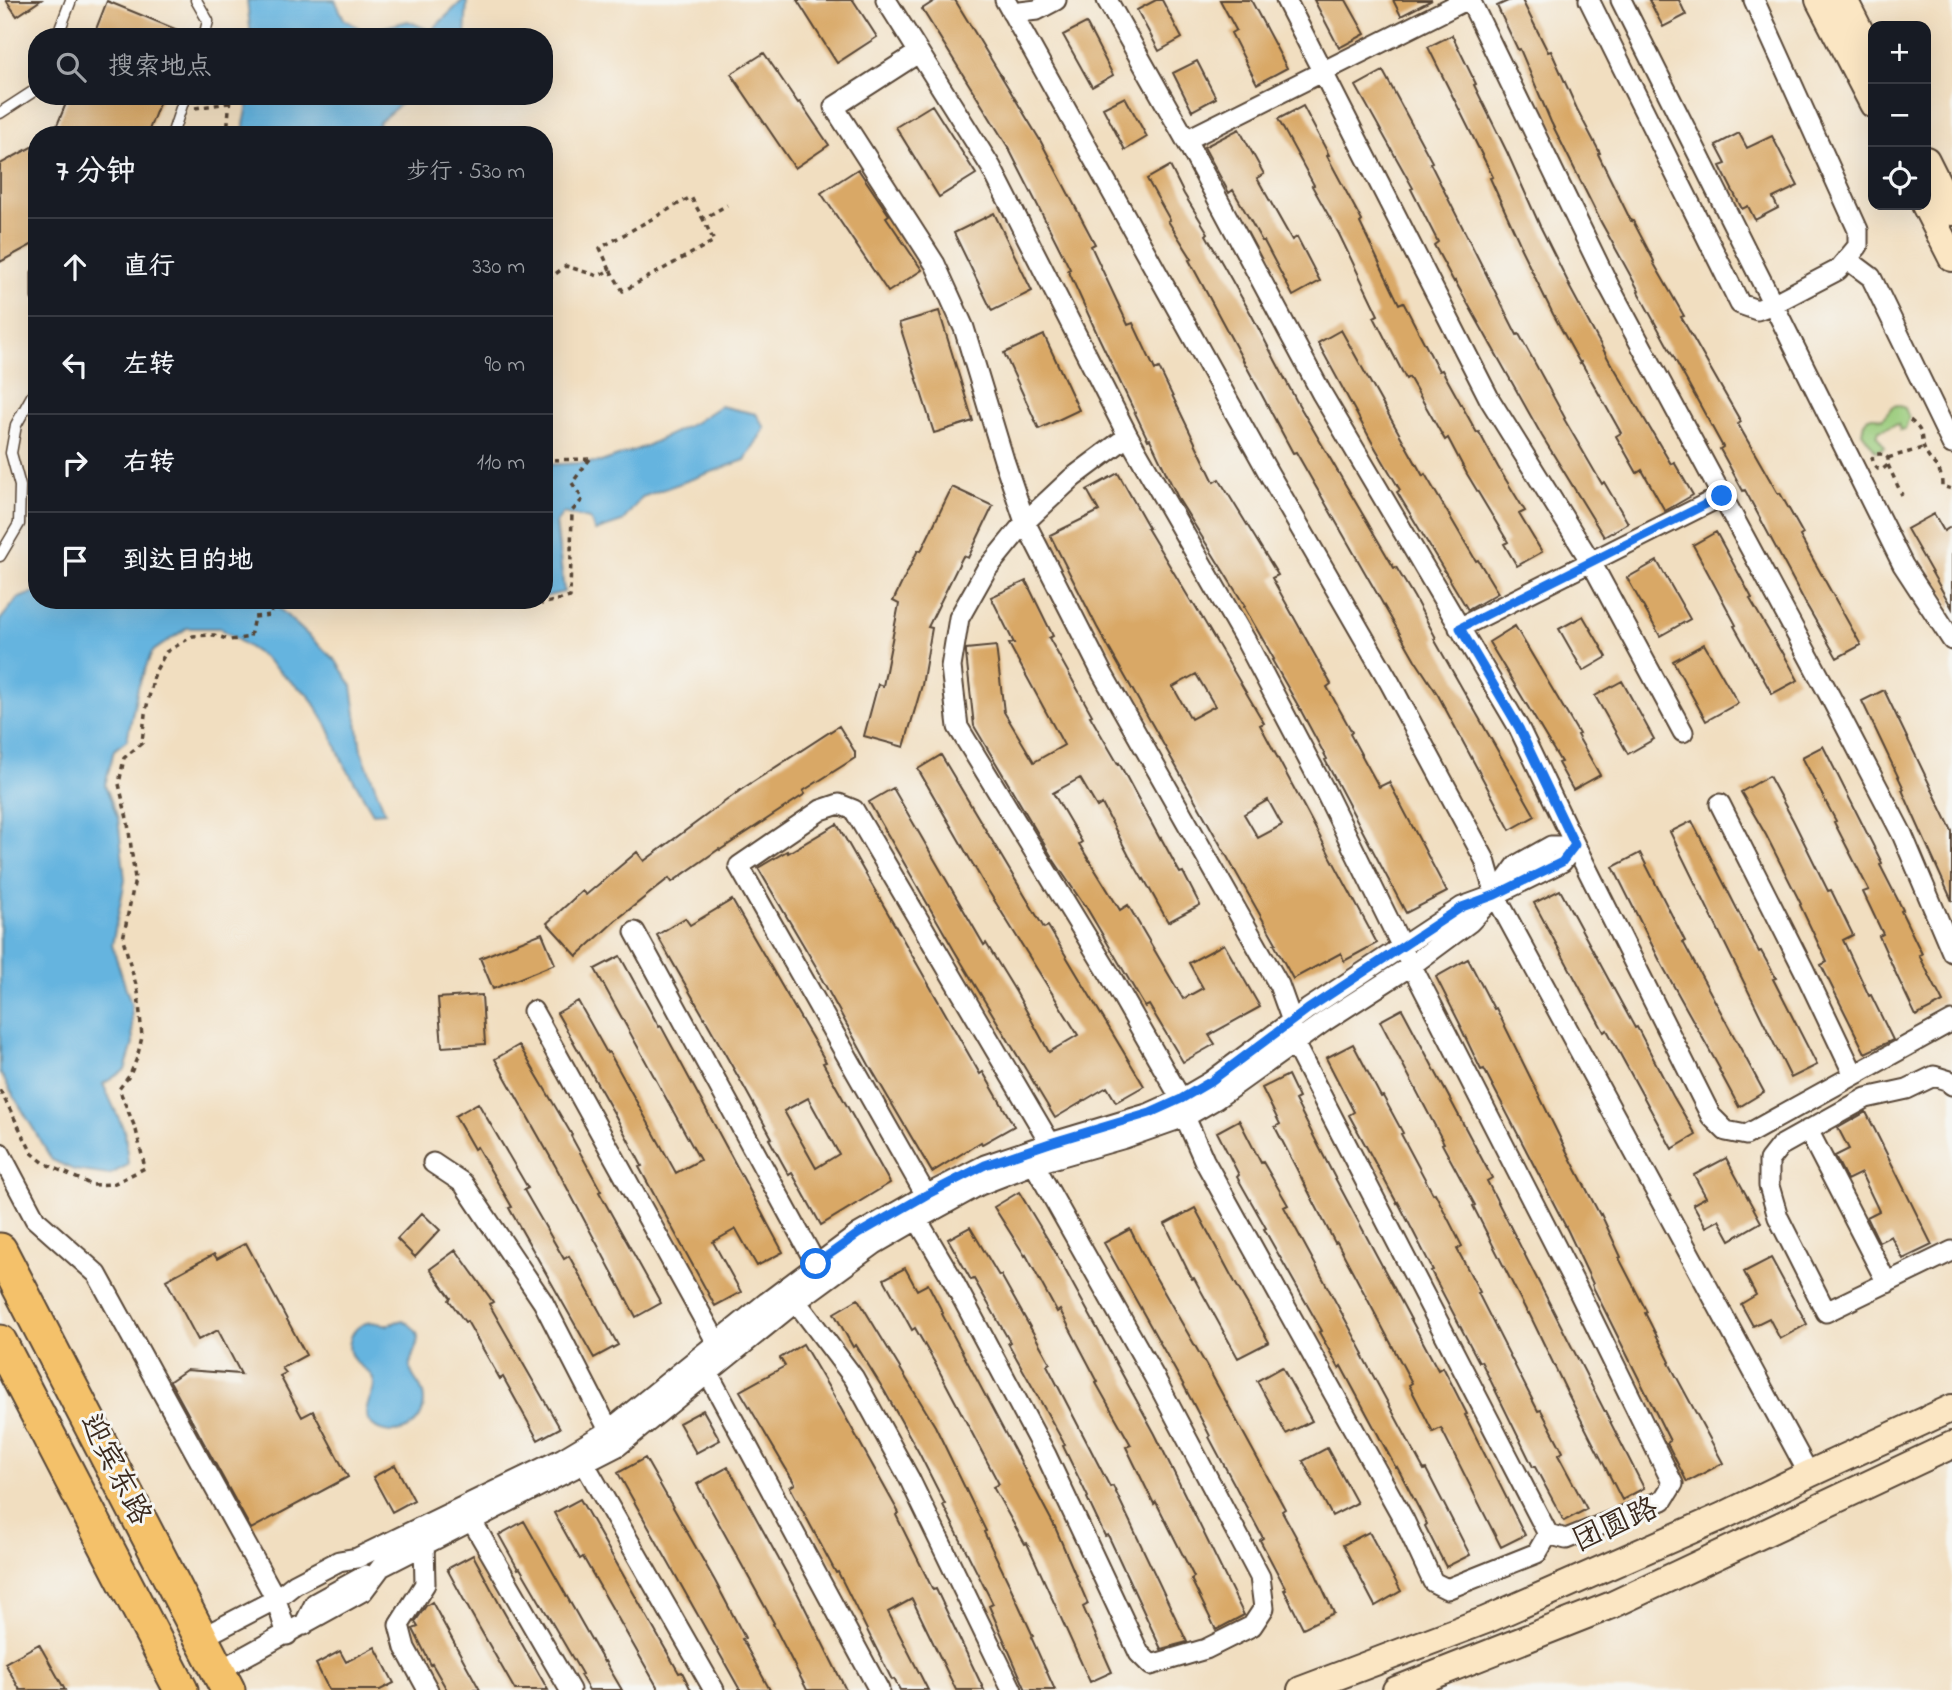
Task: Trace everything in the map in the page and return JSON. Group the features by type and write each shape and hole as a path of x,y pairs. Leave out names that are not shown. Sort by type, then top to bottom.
{"highway":[{"name":"迎宾东路","path":"0,1250 223,1681"},
{"name":"迎宾东路","path":"0,1342 181,1690"}],"street":[{"path":"886,0 991,167 1128,436 1246,641 1324,789 1576,1286 1673,1484 1663,1500 1566,1539 1548,1534 1294,1043 1292,1021 1279,985 1102,673 1025,522 964,328 935,264 834,107 918,53"},
{"path":"1013,4 1037,10 1056,0"},
{"path":"1107,0 1322,394 1519,728 1711,1116 1726,1131 1746,1135 1952,1021"},
{"path":"1286,0 1490,400 1591,562 1684,732"},
{"path":"1186,141 1468,0 1609,286 1902,834 1952,952"},
{"path":"1589,0 1740,304 1757,310 1838,270 1858,246 1858,230 1754,0"},
{"path":"1621,0 1773,304 1865,468 1903,565 1952,640"},
{"path":"1819,0 1868,94"},
{"path":"1844,0 1868,47"},
{"path":"1013,4 1268,472 1391,682 1485,860 1495,895 1809,1474"},
{"path":"1931,170 1952,212"},
{"path":"1928,210 1952,258"},
{"path":"1847,259 1871,277 1952,444"},
{"path":"1128,436 1072,478 1025,522 986,570 959,618 951,667 958,727 1110,975 1183,1108 1204,1160 1404,1520 1433,1582 1447,1590 1537,1553 1548,1534"},
{"path":"1460,628 1722,496"},
{"path":"1029,1157 1156,1380 1261,1577 1264,1608 1252,1626 1206,1649 1151,1665 1139,1653 1046,1455 950,1275 922,1207 739,866 821,810 839,804 854,810 1054,1150"},
{"path":"1720,804 1854,1075"},
{"path":"1183,1108 1210,1082 1292,1021 1402,947 1462,907 1495,895 1562,862 1575,845"},
{"path":"201,1638 276,1599 301,1593 343,1573 357,1558 420,1537 581,1457 613,1438 822,1271 876,1244 922,1207 985,1165 1125,1138 1183,1108 1216,1099 1294,1043 1412,965 1470,922 1495,895"},
{"path":"635,932 822,1271"},
{"path":"533,1011 722,1350"},
{"path":"1952,1085 1950,1081 1934,1076 1907,1089 1866,1098 1780,1146 1769,1160 1769,1186 1778,1217 1826,1312 1952,1251"},
{"path":"1808,1130 1887,1283"},
{"path":"0,1153 35,1219 97,1274 276,1599 296,1630"},
{"path":"433,1163 463,1183 543,1302 613,1438"},
{"path":"791,1294 854,1378 903,1467 1012,1690"},
{"path":"703,1365 879,1690"},
{"name":"团圆路","path":"1301,1690 1486,1620 1723,1516 1952,1408"},
{"path":"1396,1690 1612,1605 1952,1444"},
{"path":"581,1457 714,1690"},
{"path":"468,1513 570,1690"},
{"path":"223,1681 296,1630 315,1603 381,1567 420,1537"},
{"path":"420,1537 425,1584 399,1625 405,1648 428,1690"}],"lane":[{"path":"60,28 71,0"},
{"path":"197,0 208,21 206,28"},
{"path":"0,113 28,95"},
{"path":"175,126 182,105"},
{"path":"0,556 19,524 20,486 11,453 16,425 28,403"}],"path":[{"path":"192,105 196,108 216,105"},
{"path":"228,126 229,105"},
{"path":"691,197 703,219 715,241 623,290 600,248 691,197"},
{"path":"703,219 727,205"},
{"path":"553,276 566,266 598,276 610,270"},
{"path":"1910,420 1922,433 1923,447 1929,459 1938,466 1942,486 1952,489"},
{"path":"1888,458 1923,447"},
{"path":"1865,468 1876,454 1883,454 1888,458"},
{"path":"1888,458 1888,464 1902,495"},
{"path":"553,460 590,459 572,483 583,499 572,511 570,597 553,601"},
{"path":"1865,468 1883,470 1888,464"},
{"path":"0,1090 32,1153 44,1163 92,1185 113,1184 145,1168 136,1129 119,1089 134,1066 142,1037 138,992 123,939 135,879 128,823 119,784 124,758 142,743 155,672 166,652 193,636 214,635 230,640 250,637 254,617 271,615 272,609"}],"green space":[{"path":"1897,405 1905,408 1909,418 1905,429 1900,430 1898,424 1879,430 1877,436 1885,447 1876,451 1862,432 1864,423 1868,417 1882,419"}],"water":[{"path":"247,0 335,0 344,19 359,28 250,28"},
{"path":"463,0 467,0 465,28 434,28"},
{"path":"408,21 424,28 381,28"},
{"path":"248,105 399,105 379,122 378,126 244,124"},
{"path":"720,406 756,414 765,428 745,460 642,497 622,522 595,531 590,519 563,513 556,523 564,592 553,595 553,465 601,462 644,447 694,423"},
{"path":"28,595 28,609 280,609 336,661 352,686 361,750 385,812 373,813 308,694 263,657 220,628 187,628 152,652 138,687 127,740 114,750 105,785 118,818 125,880 112,945 131,1004 133,1044 125,1070 103,1084 125,1132 128,1165 109,1175 74,1170 52,1160 0,1073 0,620 17,599"},
{"path":"403,1320 417,1333 411,1371 424,1400 420,1417 412,1426 401,1431 388,1432 375,1427 366,1415 373,1391 373,1379 370,1373 353,1359 349,1344 353,1332 364,1324 372,1322 385,1325"}],"building":[{"path":"6,0 41,0 17,16"},
{"path":"797,0 853,0 877,37 837,63"},
{"path":"936,0 955,0 1040,140 1095,244 1091,246 1128,325 1133,323 1155,370 1159,368 1214,482 1219,479 1278,575 1272,578 1331,684 1327,687 1352,732 1350,734 1379,787 1389,782 1447,892 1406,913 1245,606 1179,500 1099,338 1068,270 1070,269 1008,147 922,9"},
{"path":"1156,0 1162,0 1182,38 1159,51 1137,10"},
{"path":"1220,0 1251,0 1287,68 1257,84 1231,33 1236,30"},
{"path":"1314,0 1346,0 1365,34 1339,48"},
{"path":"1393,0 1432,0 1401,16"},
{"path":"1510,0 1522,0 1548,52 1551,51 1631,221 1684,316 1681,317 1741,422 1738,424 1803,534 1800,536 1861,645 1837,658 1720,449 1723,447 1638,292 1551,122 1520,49 1518,50 1497,6"},
{"path":"1649,0 1679,0 1686,15 1663,27"},
{"path":"107,1 173,28 96,28"},
{"path":"1086,23 1113,75 1092,87 1063,35"},
{"path":"1452,35 1569,286 1611,364 1671,464 1674,462 1693,495 1665,511 1642,470 1637,473 1616,436 1621,433 1553,314 1520,247 1490,178 1493,177 1428,47"},
{"path":"764,53 829,145 795,168 731,74"},
{"path":"1197,61 1216,98 1192,111 1173,73"},
{"path":"1383,71 1432,162 1430,163 1517,335 1519,334 1602,484 1604,482 1628,523 1604,537 1542,436 1454,282 1434,245 1438,242 1411,189 1413,188 1356,86"},
{"path":"1125,97 1147,137 1125,150 1103,108"},
{"path":"65,105 159,105 150,126 57,126"},
{"path":"932,105 976,174 939,197 896,127"},
{"path":"1303,106 1362,221 1360,223 1399,304 1403,302 1439,371 1442,370 1525,511 1519,514 1542,552 1517,566 1504,544 1508,542 1448,438 1445,440 1409,377 1406,379 1374,317 1378,315 1339,234 1278,119"},
{"path":"1239,129 1264,174 1257,178 1292,240 1297,237 1320,281 1293,296 1264,241 1233,190 1229,193 1204,147"},
{"path":"1739,133 1747,148 1772,136 1798,186 1773,198 1778,208 1755,220 1748,206 1742,209 1720,166 1726,164 1716,145"},
{"path":"28,149 28,247 0,262 0,164"},
{"path":"1170,166 1296,400 1394,568 1396,567 1414,597 1436,638 1434,639 1535,816 1510,830 1438,695 1415,660 1296,452 1293,453 1189,260 1192,259 1168,221 1170,220 1147,179"},
{"path":"858,169 922,270 888,292 821,193"},
{"path":"994,213 1032,291 992,311 954,233"},
{"path":"939,311 973,421 934,433 899,323"},
{"path":"1341,330 1423,476 1425,474 1498,593 1468,610 1397,492 1400,490 1318,343"},
{"path":"1044,335 1079,410 1039,429 1004,353"},
{"path":"1118,473 1147,528 1264,723 1260,725 1377,943 1344,961 1341,953 1293,979 1274,944 1276,943 1097,627 1050,535 1099,511 1087,490","holes":["1196,674 1215,706 1191,719 1173,687","1268,800 1282,825 1258,838 1244,814"]},
{"path":"952,487 993,506 968,558 963,556 928,627 932,628 922,685 904,747 864,736 878,684 883,686 899,604 893,601"},
{"path":"1934,514 1944,531 1952,526 1952,608 1907,529"},
{"path":"1716,532 1752,598 1750,599 1798,680 1772,694 1693,545"},
{"path":"1657,561 1690,619 1660,636 1627,578"},
{"path":"1026,581 1053,636 1049,638 1092,715 1090,716 1200,905 1168,922 1102,804 1097,807 1080,778 1053,793 1082,842 1079,844 1120,910 1128,905 1183,999 1203,988 1189,963 1224,944 1260,1007 1209,1035 1215,1044 1183,1062 1149,1005 1145,1007 974,726 966,649 996,646 1004,712 1034,762 1064,745 1009,644 1014,643 991,597"},
{"path":"1583,616 1607,657 1583,671 1559,629"},
{"path":"1515,626 1600,775 1573,790 1558,763 1561,762 1489,642"},
{"path":"1704,644 1738,703 1706,721 1673,661"},
{"path":"1622,681 1654,739 1628,754 1595,696"},
{"path":"1884,690 1952,831 1952,901 1902,790 1904,789 1862,701"},
{"path":"839,726 855,752 855,758 672,882 669,878 615,921 577,956 547,923 582,891 586,895 637,852 644,861 742,789"},
{"path":"1823,746 1882,863 1880,865 1922,954 1919,955 1943,1002 1916,1016 1879,936 1883,934 1863,892 1869,890 1802,757"},
{"path":"941,755 1044,928 1048,926 1144,1086 1116,1102 1107,1087 1055,1118 869,802 893,788 984,945 986,943 1016,992 1049,1052 1078,1035 986,887 918,769"},
{"path":"1769,776 1853,935 1843,940 1893,1040 1865,1053 1821,965 1827,962 1801,904 1741,792"},
{"path":"1692,821 1759,952 1761,951 1776,978 1773,979 1817,1065 1791,1078 1670,832"},
{"path":"837,824 980,1074 983,1072 1014,1126 982,1144 981,1142 932,1172 758,868"},
{"path":"1640,853 1685,941 1683,942 1764,1092 1739,1107 1662,965 1613,867"},
{"path":"1560,890 1696,1135 1672,1149 1534,903"},
{"path":"732,900 826,1062 823,1063 890,1183 821,1225 792,1173 789,1175 744,1087 657,935 685,918 690,925","holes":["808,1098 839,1154 816,1168 784,1111"]},
{"path":"542,933 555,964 493,989 480,958"},
{"path":"620,956 659,1027 661,1026 783,1252 757,1266 736,1229 713,1242 741,1292 715,1306 639,1167 642,1166 615,1115 557,1013 578,1001 676,1173 700,1160 595,969"},
{"path":"1468,959 1494,1009 1496,1008 1567,1152 1601,1214 1669,1363 1723,1463 1687,1482 1667,1443 1670,1441 1568,1231 1484,1069 1481,1070 1436,977"},
{"path":"482,995 485,1044 442,1047 438,998"},
{"path":"1402,1009 1492,1178 1487,1181 1644,1488 1622,1500 1442,1144 1444,1143 1380,1021"},
{"path":"1353,1044 1403,1133 1401,1134 1433,1194 1435,1193 1462,1246 1457,1249 1480,1292 1478,1293 1538,1411 1541,1410 1563,1452 1558,1455 1587,1509 1564,1521 1431,1271 1433,1270 1398,1202 1349,1115 1354,1112 1326,1058"},
{"path":"519,1045 572,1135 601,1191 599,1192 661,1303 636,1317 495,1059"},
{"path":"1288,1075 1299,1098 1295,1100 1334,1176 1438,1370 1443,1367 1525,1535 1501,1547 1441,1428 1433,1432 1409,1385 1412,1383 1275,1127 1280,1124 1262,1088"},
{"path":"478,1103 528,1188 524,1190 564,1259 569,1256 618,1345 594,1358 509,1208 512,1207 477,1147 474,1149 455,1116"},
{"path":"1866,1112 1932,1245 1903,1259 1891,1236 1879,1242 1867,1217 1879,1211 1861,1173 1847,1180 1835,1156 1849,1149 1838,1128"},
{"path":"1239,1120 1261,1163 1263,1162 1288,1205 1284,1207 1470,1555 1446,1567 1397,1467 1319,1332 1322,1331 1237,1177 1239,1175 1217,1132"},
{"path":"1726,1158 1761,1222 1730,1240 1719,1220 1706,1227 1693,1204 1706,1197 1694,1175"},
{"path":"1019,1192 1053,1248 1155,1434 1244,1615 1216,1630 1191,1579 1194,1577 1156,1502 1154,1504 1126,1447 1131,1445 1096,1383 1098,1382 1060,1310 1057,1312 1026,1255 994,1207"},
{"path":"1195,1208 1269,1342 1238,1358 1194,1278 1192,1279 1165,1224"},
{"path":"422,1213 440,1230 415,1257 397,1239"},
{"path":"970,1227 999,1276 1001,1275 1050,1363 1047,1365 1110,1487 1113,1486 1187,1642 1161,1649 1108,1535 1105,1536 1087,1498 1063,1446 1065,1445 1008,1343 1010,1342 948,1239"},
{"path":"1130,1229 1285,1509 1282,1511 1334,1613 1303,1628 1260,1540 1263,1538 1183,1384 1104,1243"},
{"path":"246,1243 306,1355 282,1368 286,1373 280,1376 302,1417 313,1411 348,1477 251,1529 170,1381 186,1370 241,1374 218,1330 198,1340 166,1280 214,1254 217,1259"},
{"path":"456,1250 493,1302 489,1304 560,1428 538,1440 503,1377 500,1379 467,1321 465,1322 449,1300 451,1298 430,1269"},
{"path":"1771,1258 1807,1324 1780,1339 1769,1318 1753,1326 1741,1304 1756,1295 1744,1272"},
{"path":"905,1268 917,1290 928,1284 1055,1527 1088,1604 1083,1607 1112,1672 1090,1682 1027,1543 1025,1544 993,1487 999,1484 935,1363 915,1328 912,1330 884,1279"},
{"path":"858,1299 935,1426 986,1531 984,1532 1055,1690 1026,1690 989,1606 993,1604 943,1505 945,1504 885,1392 856,1345 853,1347 834,1313"},
{"path":"803,1344 899,1513 896,1515 933,1590 936,1589 984,1690 956,1690 912,1599 888,1612 928,1690 900,1690 894,1679 892,1680 838,1572 836,1573 790,1487 795,1484 740,1391 785,1366 780,1358"},
{"path":"1282,1367 1312,1421 1286,1434 1257,1381"},
{"path":"703,1410 720,1440 696,1453 679,1423"},
{"path":"1327,1448 1357,1503 1332,1516 1303,1461"},
{"path":"645,1458 715,1581 770,1690 740,1690 618,1473"},
{"path":"395,1465 414,1500 392,1512 373,1477"},
{"path":"728,1467 798,1594 846,1690 807,1690 774,1623 697,1484"},
{"path":"580,1499 691,1690 659,1690 583,1557 580,1559 554,1513"},
{"path":"524,1521 622,1690 589,1690 520,1568 518,1569 499,1535"},
{"path":"1369,1532 1401,1591 1375,1606 1343,1545"},
{"path":"473,1555 548,1690 515,1690 471,1613 447,1569"},
{"path":"432,1602 480,1690 447,1690 431,1665 413,1629 418,1627 415,1622"},
{"path":"39,1644 65,1690 20,1690 5,1663"},
{"path":"375,1647 394,1683 380,1690 329,1690 316,1664 340,1651 346,1662"}],"route":[{"path":"816,1264 858,1234 985,1165 1150,1113 1181,1099 1210,1082 1308,1009 1462,907 1495,895 1562,862 1575,845 1519,728 1460,628 1722,496"}]}
